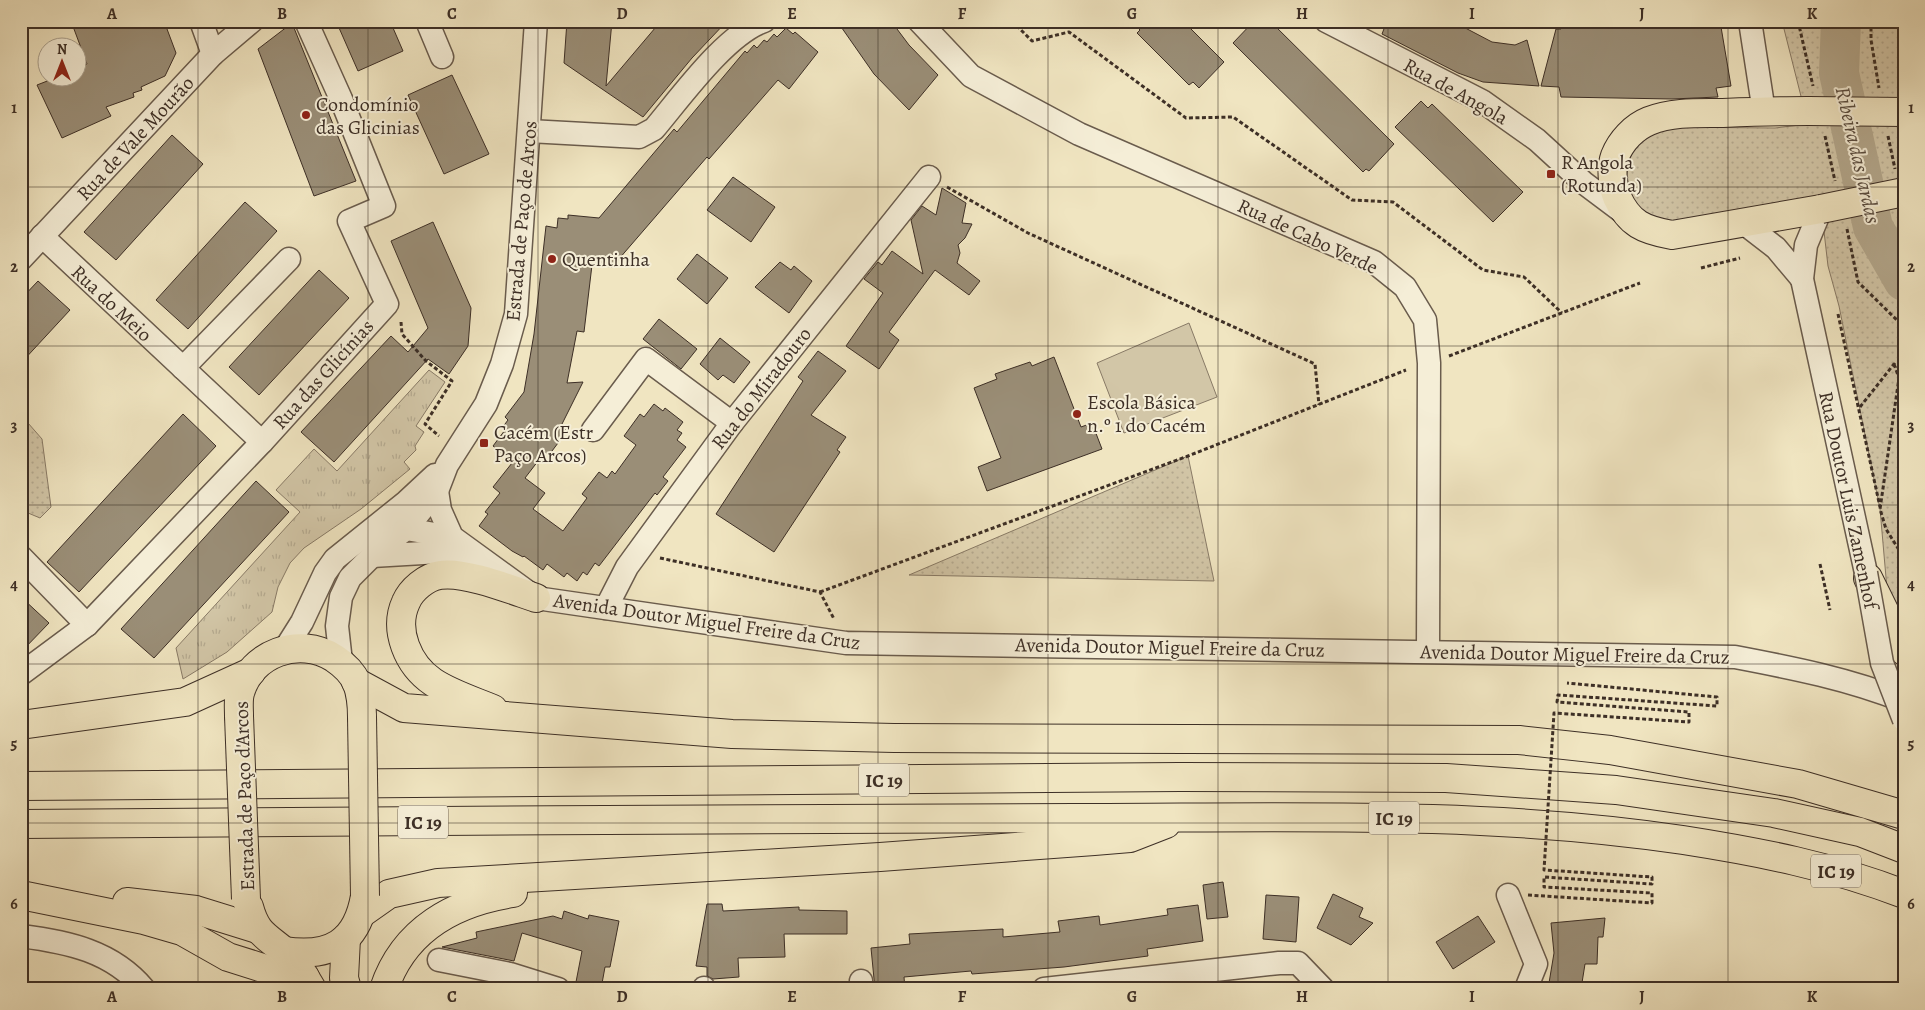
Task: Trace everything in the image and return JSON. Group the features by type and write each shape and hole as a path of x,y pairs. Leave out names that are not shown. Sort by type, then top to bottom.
{"main road":[{"path":"1904,112 1808,111 1666,116 1648,121 1632,131 1619,146 1613,161 1615,194 1624,213 1638,225 1654,232 1672,236 1746,224 1904,192"},
{"path":"1866,573 1904,651"},
{"path":"510,717 433,682 412,660 402,637 400,615 409,594 427,580 439,575 454,575 493,584 536,598"},
{"name":"Estrada de Paço d'Arcos","path":"308,983 284,951 265,938 257,929 246,899 238,716 240,694 251,672 266,657 285,649 315,649 404,708 732,734 894,738 1519,740 1610,750 1798,784 1904,815"},
{"path":"21,725 185,702 251,672"},
{"path":"349,672 362,700 363,904 412,887 438,883 880,858 1130,838 1179,818"},
{"name":"IC 19","path":"21,786 1180,777 1446,778 1616,790 1774,814 1860,832 1904,850"},
{"name":"IC 19","path":"21,824 816,818 1448,818 1609,829 1766,853 1854,875 1904,894"},
{"path":"384,989 393,968 410,944 446,913 479,900 562,886 602,874"},
{"path":"21,890 196,910 257,929"},
{"path":"21,895 144,920 182,931 228,957 308,983"},
{"name":"Estrada de Paço d'Arcos","path":"284,951 302,954 317,953 333,948 356,927 363,904"},
{"path":"346,938 344,978 347,989"}],"street":[{"path":"200,21 213,54"},
{"name":"Rua de Vale Mourão","path":"21,258 213,54 252,21"},
{"name":"Rua das Glicínias","path":"21,674 87,625 262,442 387,304 349,221 384,206 306,21"},
{"path":"427,21 442,57"},
{"name":"Estrada de Paço de Arcos","path":"447,465 486,404 502,364 516,314 536,21"},
{"path":"529,132 639,137 654,129 732,39 753,25 764,21"},
{"name":"Rua de Cabo Verde","path":"919,21 971,76 1079,134 1374,262 1405,287 1425,320 1429,363 1428,651"},
{"name":"Rua de Angola","path":"1326,21 1482,101 1537,140 1584,182 1624,213"},
{"path":"1750,21 1764,112"},
{"name":"Rua do Miradouro","path":"606,608 638,553 732,423 929,177"},
{"path":"1802,279 1806,245 1821,209"},
{"path":"1746,224 1776,248 1802,279"},
{"name":"Rua do Meio","path":"42,236 262,442"},
{"path":"183,368 289,259"},
{"name":"Rua Doutor Luis Zamenhof","path":"1802,279 1866,573 1882,662 1904,720"},
{"path":"593,430 646,359 732,423"},
{"path":"349,672 337,626 341,597 350,578 372,556 406,529 437,491 447,465"},
{"path":"285,649 302,622 335,559 406,502 447,465"},
{"path":"437,491 440,510 452,537"},
{"name":"Avenida Doutor Miguel Freire da Cruz","path":"369,530 406,529 452,537 536,598 846,643 1735,657 1840,679 1866,686 1904,701"},
{"path":"372,556 440,552 472,567 493,584"},
{"path":"21,557 87,625"},
{"path":"1518,895 1536,964 1526,989"},
{"path":"21,936 75,945 95,952 114,962 144,989"},
{"path":"439,960 510,974 558,989"},
{"path":"1044,989 1279,963 1298,963 1323,989"}],"path":[{"path":"1012,21 1032,41 1069,32 1186,118 1234,117 1352,200 1393,202 1483,270 1524,277 1562,313"},
{"path":"929,177 1028,233 1315,364 1319,405"},
{"path":"1700,268 1740,258"},
{"path":"1442,358 1640,283"},
{"path":"387,304 402,323 402,334 426,361 452,381 425,424"},
{"path":"1838,314 1860,408 1880,509 1886,529 1904,558"},
{"path":"1860,408 1894,364"},
{"path":"1894,364 1904,371"},
{"path":"1880,509 1899,378 1894,364"},
{"path":"638,553 820,592 1188,456 1408,369"},
{"path":"1820,564 1830,610"},
{"path":"820,592 846,643"},
{"path":"1518,895 1652,903 1652,893 1544,887 1544,877 1652,884 1652,877 1544,870 1554,713 1689,722 1689,712 1557,702 1558,695 1717,706 1718,697 1567,683"}],"green space":[{"path":"1782,21 1904,21 1904,635 1887,589 1880,509 1839,306 1828,266 1820,197 1678,223 1652,219 1633,201 1626,178 1632,151 1647,133 1667,127 1775,128 1808,124"},
{"path":"1189,323 1217,397 1124,433 1097,363"},
{"path":"429,370 445,382 416,426 424,432 415,446 416,450 404,462 410,469 361,509 304,548 290,563 278,587 272,612 227,652 183,679 176,648 300,512 276,490 314,449 337,471"},
{"path":"28,423 42,439 51,507 40,518 21,510 21,428"},
{"path":"1188,456 1214,581 909,575"}],"building":[{"path":"71,21 164,21 176,53 165,76 141,87 142,90 133,93 134,97 106,107 111,116 62,138 38,88 88,88 88,38 77,38"},
{"path":"336,21 390,21 403,51 358,71"},
{"path":"567,21 612,21 606,86 661,21 727,21 692,58 643,117 564,63"},
{"path":"837,21 891,21 909,45 938,75 909,110 874,74"},
{"path":"1131,21 1183,21 1224,62 1199,88 1193,82 1189,85 1137,33 1140,30"},
{"path":"1254,21 1270,21 1394,144 1369,171 1366,169 1363,172 1233,43"},
{"path":"1387,21 1452,21 1492,42 1515,45 1527,40 1539,86 1483,82 1458,73 1382,34"},
{"path":"1562,21 1720,21 1731,86 1716,88 1718,97 1672,99 1561,97 1559,87 1541,86 1556,29 1561,29"},
{"name":"Condomínio das Glicinias","path":"292,23 356,181 314,196 258,49"},
{"path":"786,28 793,34 795,32 818,52 789,89 778,80 709,159 707,157 612,267 592,265 584,332 577,331 567,383 583,382 561,426 567,431 549,455 545,452 525,478 545,493 533,509 563,531 587,498 582,494 599,472 607,478 612,471 615,474 636,445 624,436 640,414 644,417 654,404 663,411 665,408 683,422 677,430 682,433 677,440 686,447 663,477 668,481 657,495 655,493 599,566 595,563 587,575 583,572 577,581 567,573 564,577 547,564 543,570 524,556 512,551 479,526 488,514 485,512 500,493 493,487 512,463 493,446 505,430 502,428 508,420 505,417 524,392 534,334 546,226 557,228 558,218 568,219 568,215 599,218 674,129 677,132 745,51 747,53 754,45 757,48 764,40 767,42 774,34 777,37"},
{"path":"452,75 489,154 444,174 408,95"},
{"path":"1421,101 1428,108 1432,104 1523,192 1493,222 1395,127"},
{"path":"172,135 203,164 116,260 84,232"},
{"path":"733,177 775,207 751,242 707,210"},
{"path":"942,188 966,203 962,223 972,224 965,238 958,245 960,253 957,263 980,281 969,295 935,270 889,332 899,340 879,369 846,346 883,293 864,279 878,262 882,265 892,251 923,274 911,220 922,206 936,215"},
{"path":"245,202 277,231 188,329 156,300"},
{"path":"433,222 471,308 468,346 449,374 428,359 334,462 301,432 391,336 408,352 428,328 391,241"},
{"path":"697,254 728,278 707,304 677,279"},
{"path":"780,262 791,270 794,266 812,281 789,313 755,287"},
{"path":"319,270 349,298 259,395 229,367"},
{"path":"38,281 70,310 21,363 21,299"},
{"path":"659,319 697,349 681,369 643,339"},
{"path":"720,338 750,362 734,383 723,375 718,380 700,364"},
{"path":"818,351 846,371 811,415 846,437 837,450 840,452 774,552 716,514 803,381 798,377"},
{"path":"1054,357 1081,427 1092,423 1102,449 987,491 978,467 1001,458 974,388 997,379 995,374 1030,362 1032,366"},
{"path":"183,414 216,446 79,592 47,562"},
{"path":"256,481 289,512 154,658 121,629"},
{"path":"21,597 49,623 21,652"},
{"path":"1223,882 1228,917 1207,919 1203,885"},
{"path":"1333,894 1363,908 1359,917 1373,923 1351,945 1317,928"},
{"path":"1266,895 1299,897 1296,942 1263,939"},
{"path":"707,904 722,904 723,911 799,907 799,910 847,911 847,934 784,934 785,957 738,958 739,977 713,979 707,976 707,967 696,966"},
{"path":"1198,905 1203,941 1147,949 1148,956 1064,967 972,974 971,971 904,977 905,989 875,989 871,948 910,944 909,934 1003,929 1003,937 1060,932 1058,921 1099,916 1100,925 1168,915 1167,909"},
{"path":"564,911 588,919 589,915 619,921 610,967 605,967 601,989 576,982 582,951 522,933 514,961 442,947 477,938 476,932 553,916 562,919"},
{"path":"1478,916 1495,942 1453,969 1436,942"},
{"path":"1605,918 1603,937 1598,937 1597,964 1585,964 1581,989 1548,989 1554,953 1551,923"}],"waterway":[{"name":"Ribeira das Jardas","path":"1841,21 1839,73 1873,227 1904,281"}],"place":[{"name":"Condomínio das Glicinias","path":"306,115"},
{"name":"R Angola (Rotunda)","path":"1551,174"},
{"name":"Quentinha","path":"552,259"},
{"name":"Escola Básica n.º 1 do Cacém","path":"1077,414"},
{"name":"Cacém (Estr Paço Arcos)","path":"484,443"}]}
